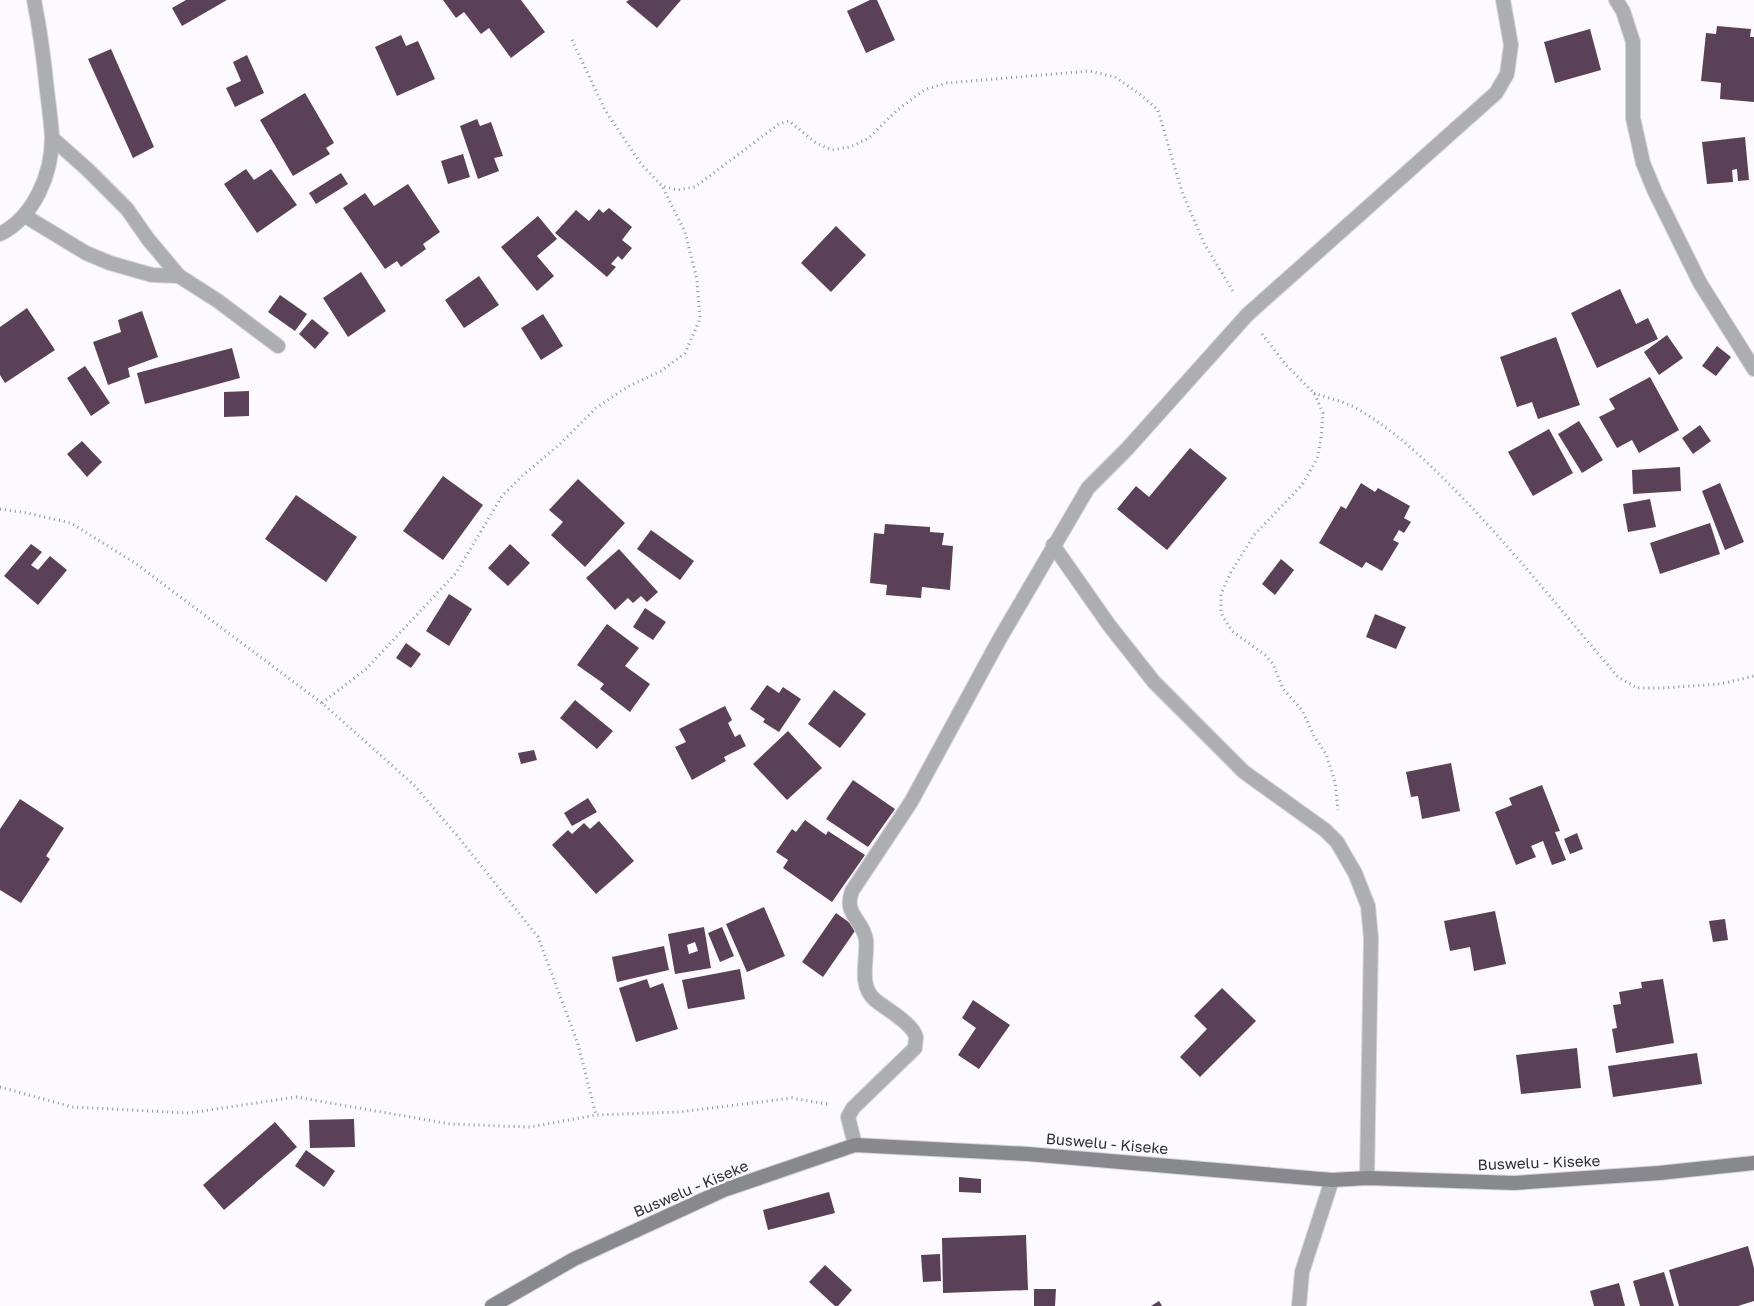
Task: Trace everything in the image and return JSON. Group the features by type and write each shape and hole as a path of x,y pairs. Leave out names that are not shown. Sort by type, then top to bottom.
{"main road":[{"name":"Buswelu - Kiseke","path":"492,1306 574,1259 724,1190 855,1145 1028,1154 1332,1180 1367,1178 1514,1183 1754,1163"}],"street":[{"path":"0,234 9,230 25,216 37,198 50,160 52,138 43,49 34,0"},
{"path":"855,1145 848,1117 852,1108 914,1048 916,1037 910,1027 867,992 865,984 866,940 864,931 849,908 852,891 911,802 1053,545 1088,488 1127,449 1247,315 1496,93 1507,74 1511,46 1503,0"},
{"path":"1616,0 1623,11 1633,42 1633,118 1643,163 1655,192 1700,283 1754,369"},
{"path":"52,138 88,170 127,209 148,239 179,276 218,301 278,346"},
{"path":"25,216 86,253 110,264 152,274 179,276"},
{"path":"1053,545 1110,625 1161,689 1244,772 1324,830 1337,842 1355,873 1368,906 1371,938 1367,1178"},
{"path":"1299,1306 1302,1272 1332,1180"}],"path":[{"path":"322,703 366,669 456,573 502,496 559,445 596,408 627,387 661,371 685,353 700,319 697,280 685,232 662,186 641,164 605,110 572,40"},
{"path":"662,186 677,190 695,188 779,124 789,121 816,143 832,150 850,147 869,138 896,111 924,90 947,83 1090,71 1115,77 1141,95 1158,110 1182,192 1204,243 1247,315 1286,365 1314,394 1323,413 1317,460 1302,485 1254,535 1230,572 1220,594 1221,613 1232,631 1265,655 1273,664 1283,688 1302,710 1314,736 1326,754 1335,782 1338,817 1337,842"},
{"path":"1314,394 1352,406 1390,430 1414,450 1480,515 1618,677 1637,688 1662,688 1720,684 1754,676"},
{"path":"0,509 71,523 135,563 322,703 414,784 538,937 578,1044 596,1115"},
{"path":"0,1087 72,1107 110,1110 189,1113 296,1097 450,1124 530,1127 596,1115 679,1112 792,1098 852,1108"}],"building":[{"path":"186,0 227,0 182,26 172,8"},
{"path":"443,0 521,0 545,32 511,58 489,28 481,34 464,12 456,18"},
{"path":"629,0 681,0 657,28 626,2"},
{"path":"870,0 877,0 895,40 866,53 847,11"},
{"path":"1717,26 1751,29 1750,37 1754,37 1754,102 1720,99 1721,83 1701,81 1706,33 1716,34"},
{"path":"1590,29 1601,70 1555,83 1544,42"},
{"path":"401,35 406,46 418,41 435,79 397,96 375,47"},
{"path":"111,49 154,147 133,158 88,59"},
{"path":"247,55 264,93 235,107 226,88 241,81 233,62"},
{"path":"305,93 334,143 326,148 330,154 293,176 260,120"},
{"path":"477,119 480,126 491,122 503,156 494,158 499,171 478,179 460,126"},
{"path":"1745,137 1749,180 1738,181 1737,169 1732,170 1733,182 1707,184 1702,142"},
{"path":"463,154 470,177 448,184 441,161"},
{"path":"246,169 254,180 271,169 297,205 257,233 224,184"},
{"path":"341,173 348,184 316,204 309,193"},
{"path":"408,184 440,232 423,244 426,249 401,267 397,261 385,269 343,208 365,193 374,206"},
{"path":"609,208 632,227 622,240 632,248 622,260 618,256 611,264 616,267 607,277 555,233 576,210 589,221 599,209 603,213"},
{"path":"538,216 557,239 537,256 554,276 537,291 501,247"},
{"path":"836,226 866,255 831,292 801,263"},
{"path":"361,272 386,311 348,337 323,298"},
{"path":"479,276 499,305 464,328 445,300"},
{"path":"1620,289 1636,324 1648,318 1658,339 1597,368 1571,313"},
{"path":"280,295 307,314 295,331 268,312"},
{"path":"27,308 55,350 5,383 0,375 0,327"},
{"path":"142,311 158,357 128,368 130,377 108,385 93,342 121,332 118,320"},
{"path":"543,314 563,346 541,360 521,328"},
{"path":"312,319 329,333 315,349 299,334"},
{"path":"1667,335 1683,358 1659,375 1644,352"},
{"path":"1556,337 1580,405 1538,419 1532,402 1517,407 1500,357"},
{"path":"1717,346 1731,357 1716,376 1702,366"},
{"path":"232,348 240,378 145,404 137,373"},
{"path":"85,366 110,403 91,416 67,378"},
{"path":"1650,377 1679,430 1639,453 1632,440 1617,448 1599,417 1615,409 1609,399"},
{"path":"249,391 249,416 224,417 224,392"},
{"path":"1579,421 1603,460 1582,473 1558,434"},
{"path":"1700,425 1711,441 1693,454 1682,438"},
{"path":"1549,429 1573,473 1533,496 1508,452"},
{"path":"82,441 102,462 87,477 67,454"},
{"path":"1190,448 1227,478 1167,550 1117,509 1136,486 1149,497"},
{"path":"1680,467 1681,491 1633,494 1632,470"},
{"path":"443,476 483,505 443,560 403,531"},
{"path":"578,479 625,523 585,567 551,535 563,522 549,510"},
{"path":"1361,483 1375,492 1378,488 1410,506 1404,518 1411,522 1404,533 1399,530 1393,540 1399,543 1382,571 1366,562 1362,568 1319,543 1341,506 1346,509"},
{"path":"1720,483 1744,542 1725,550 1702,491"},
{"path":"296,495 357,537 326,582 265,539"},
{"path":"1650,499 1656,527 1628,532 1623,504"},
{"path":"1710,523 1720,554 1660,574 1650,543"},
{"path":"885,524 930,527 930,532 944,533 942,545 953,546 950,590 922,587 921,598 886,595 887,585 870,583 874,533 884,534"},
{"path":"651,530 694,561 680,580 637,549"},
{"path":"31,544 42,552 31,565 38,570 50,556 67,570 38,605 4,576"},
{"path":"510,544 530,563 508,586 488,568"},
{"path":"619,549 658,592 647,602 641,596 633,603 628,598 615,610 586,578"},
{"path":"1281,559 1294,570 1275,595 1262,584"},
{"path":"449,594 472,609 449,646 426,631"},
{"path":"645,608 666,622 653,640 633,627"},
{"path":"1375,614 1406,627 1396,649 1366,637"},
{"path":"607,624 639,648 625,666 650,684 630,712 600,689 604,684 577,665"},
{"path":"406,643 421,654 411,668 396,658"},
{"path":"767,685 779,693 783,687 801,699 779,732 763,722 765,719 750,709"},
{"path":"834,690 866,714 840,748 808,724"},
{"path":"575,700 613,731 597,749 560,718"},
{"path":"725,706 732,720 728,723 735,737 740,734 746,746 724,757 726,761 692,780 675,747 686,742 679,729"},
{"path":"788,731 822,768 787,800 753,764"},
{"path":"534,750 537,760 521,764 518,753"},
{"path":"1451,763 1460,811 1422,819 1418,796 1411,797 1406,772"},
{"path":"853,780 895,809 868,847 826,819"},
{"path":"1542,785 1560,831 1555,832 1566,860 1552,865 1543,841 1531,846 1536,857 1516,865 1495,812 1512,805 1509,798"},
{"path":"588,798 597,812 572,826 564,813"},
{"path":"20,799 64,828 46,856 50,859 21,903 0,890 0,829"},
{"path":"805,820 826,835 828,831 865,855 832,902 783,868 788,860 776,852 792,829 796,832"},
{"path":"599,821 634,861 596,894 552,845 568,830 572,834 584,823 590,829"},
{"path":"1577,833 1583,849 1570,854 1564,839"},
{"path":"764,907 785,956 747,972 726,924"},
{"path":"1495,911 1506,964 1474,971 1470,947 1450,951 1444,921"},
{"path":"836,913 857,928 823,977 802,962"},
{"path":"1725,919 1728,940 1713,942 1709,921"},
{"path":"704,927 711,968 675,974 668,934","holes":["695,942 698,951 689,954 687,945"]},
{"path":"722,927 734,956 720,962 708,933"},
{"path":"664,946 669,970 617,982 612,957"},
{"path":"740,969 745,999 688,1009 682,980"},
{"path":"647,979 650,988 663,983 678,1029 636,1042 619,988"},
{"path":"1663,979 1674,1043 1616,1053 1612,1029 1617,1028 1613,1005 1621,1004 1619,992 1642,988 1641,982"},
{"path":"1222,988 1256,1021 1200,1077 1180,1057 1207,1029 1194,1016"},
{"path":"973,1000 1010,1025 979,1069 958,1055 976,1028 962,1018"},
{"path":"1577,1048 1581,1088 1521,1094 1516,1055"},
{"path":"1697,1053 1702,1084 1613,1097 1608,1066"},
{"path":"354,1119 355,1147 310,1148 309,1120"},
{"path":"275,1122 297,1147 224,1210 203,1185"},
{"path":"306,1150 335,1171 324,1187 295,1166"},
{"path":"959,1177 981,1179 981,1193 959,1192"},
{"path":"829,1192 835,1213 768,1230 763,1210"},
{"path":"1026,1235 1028,1290 943,1293 942,1238"},
{"path":"1748,1246 1754,1268 1754,1301 1738,1306 1679,1306 1669,1270"},
{"path":"940,1254 941,1281 923,1282 921,1255"},
{"path":"825,1265 852,1290 838,1306 835,1306 809,1282"},
{"path":"1664,1272 1674,1306 1640,1306 1633,1281"},
{"path":"1619,1283 1625,1306 1594,1306 1590,1291"},
{"path":"1034,1289 1056,1289 1055,1306 1034,1306"},
{"path":"1159,1301 1162,1306 1151,1306"}]}
